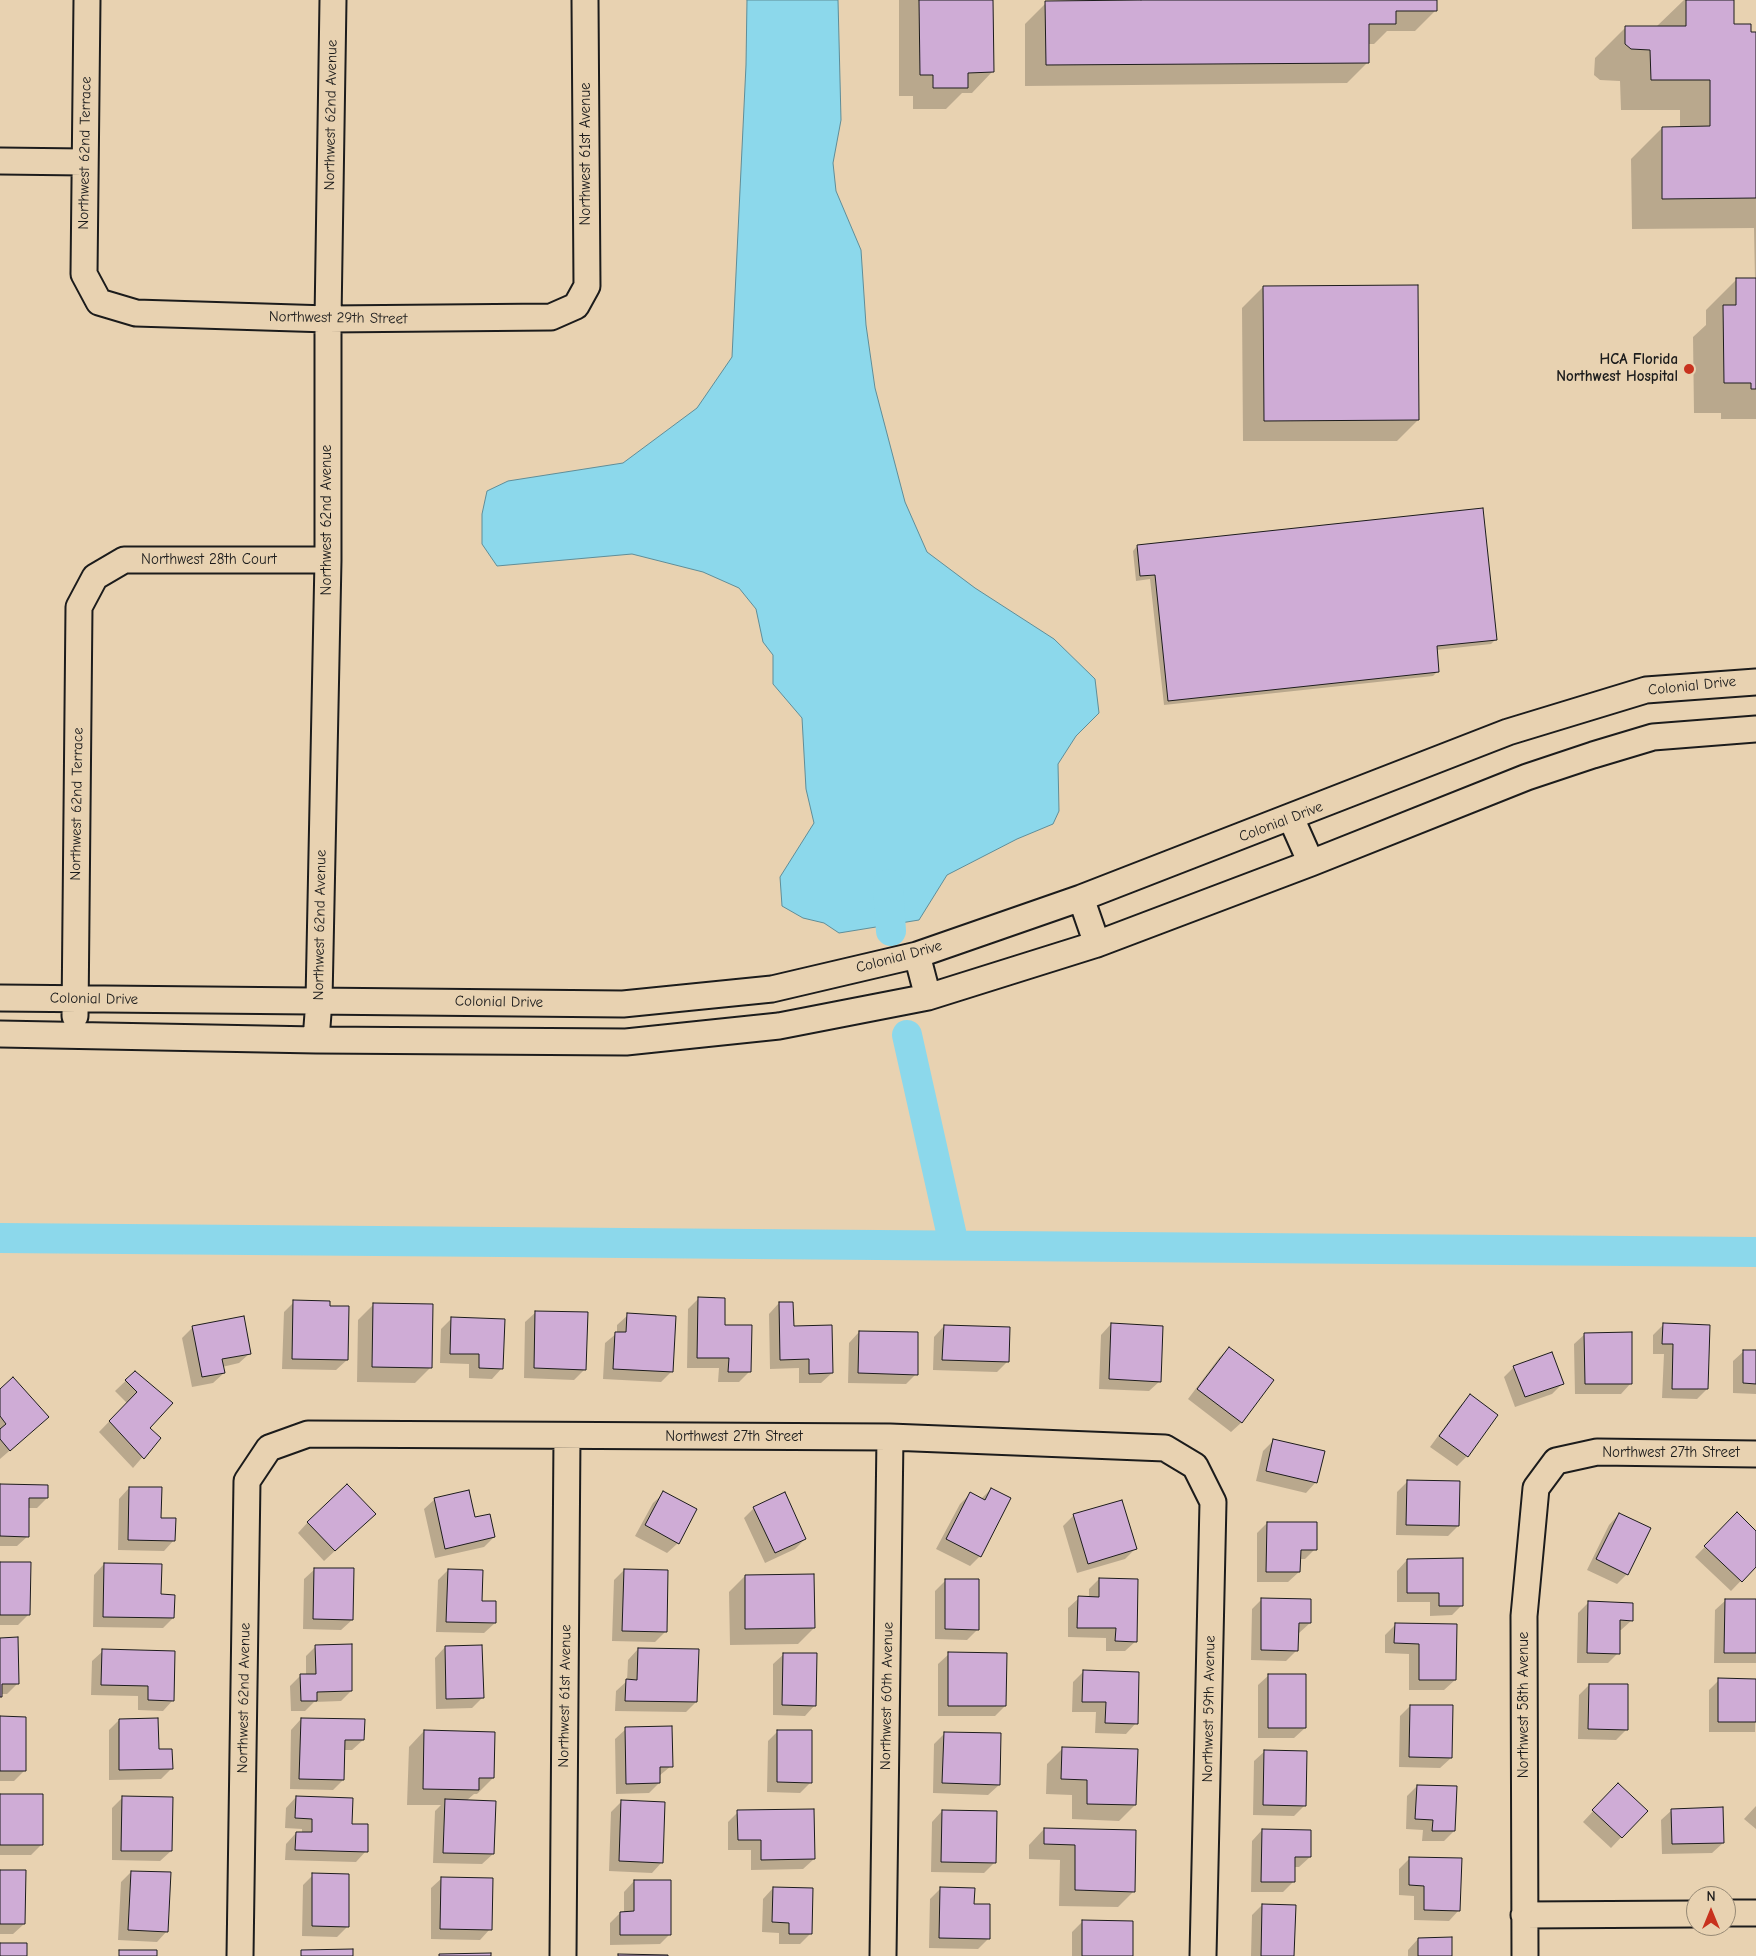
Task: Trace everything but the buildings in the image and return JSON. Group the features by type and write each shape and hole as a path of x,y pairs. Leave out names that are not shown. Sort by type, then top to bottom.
{"street":[{"name":"Northwest 62nd Terrace","path":"87,0 84,274 100,302"},
{"name":"Northwest 62nd Avenue","path":"316,1040 319,1000 328,560 328,319 333,0"},
{"name":"Northwest 61st Avenue","path":"576,306 587,286 585,0"},
{"path":"0,161 84,162"},
{"name":"Northwest 29th Street","path":"100,302 136,313 328,319 551,317 576,306"},
{"name":"Northwest 28th Court","path":"95,577 124,560 328,560"},
{"name":"Northwest 62nd Terrace","path":"75,1036 79,607 95,577"},
{"name":"Colonial Drive","path":"0,998 623,1004 772,988 917,955 1081,898 1291,818 1508,732 1646,690 1756,682"},
{"path":"0,1034 316,1040 626,1042 779,1026 928,997 1097,944 1311,863 1526,777 1602,752 1653,737 1756,729"},
{"path":"1291,818 1311,863"},
{"path":"1081,898 1097,944"},
{"path":"917,955 928,997"},
{"name":"Northwest 27th Street","path":"270,1448 308,1434 568,1437 890,1437 1166,1448 1195,1466"},
{"name":"Northwest 61st Avenue","path":"562,1956 568,1437"},
{"name":"Northwest 60th Avenue","path":"883,1956 890,1437"},
{"name":"Northwest 62nd Avenue","path":"240,1956 247,1481 270,1448"},
{"name":"Northwest 27th Street","path":"1556,1461 1597,1452 1756,1454"},
{"name":"Northwest 58th Avenue","path":"1525,1956 1524,1616 1536,1488 1556,1461"},
{"name":"Northwest 59th Avenue","path":"1195,1466 1213,1502 1204,1956"},
{"path":"1736,1913 1756,1913"},
{"path":"1524,1915 1686,1914"}],"water":[{"path":"747,0 838,0 841,120 833,163 836,191 861,250 866,325 875,388 905,502 927,552 975,588 1054,639 1095,679 1099,713 1076,736 1058,764 1059,811 1053,824 1017,839 947,875 919,920 839,933 824,923 803,918 782,906 780,877 814,823 806,789 802,718 773,684 773,655 763,642 756,609 739,588 703,572 632,554 497,566 482,544 482,514 487,491 508,481 623,463 697,408 732,357 746,65"}],"waterway":[{"path":"888,884 891,931"},
{"path":"907,1035 954,1245"},
{"path":"0,1238 1756,1252"}],"place":[{"name":"HCA Florida Northwest Hospital","path":"1689,369"}]}
